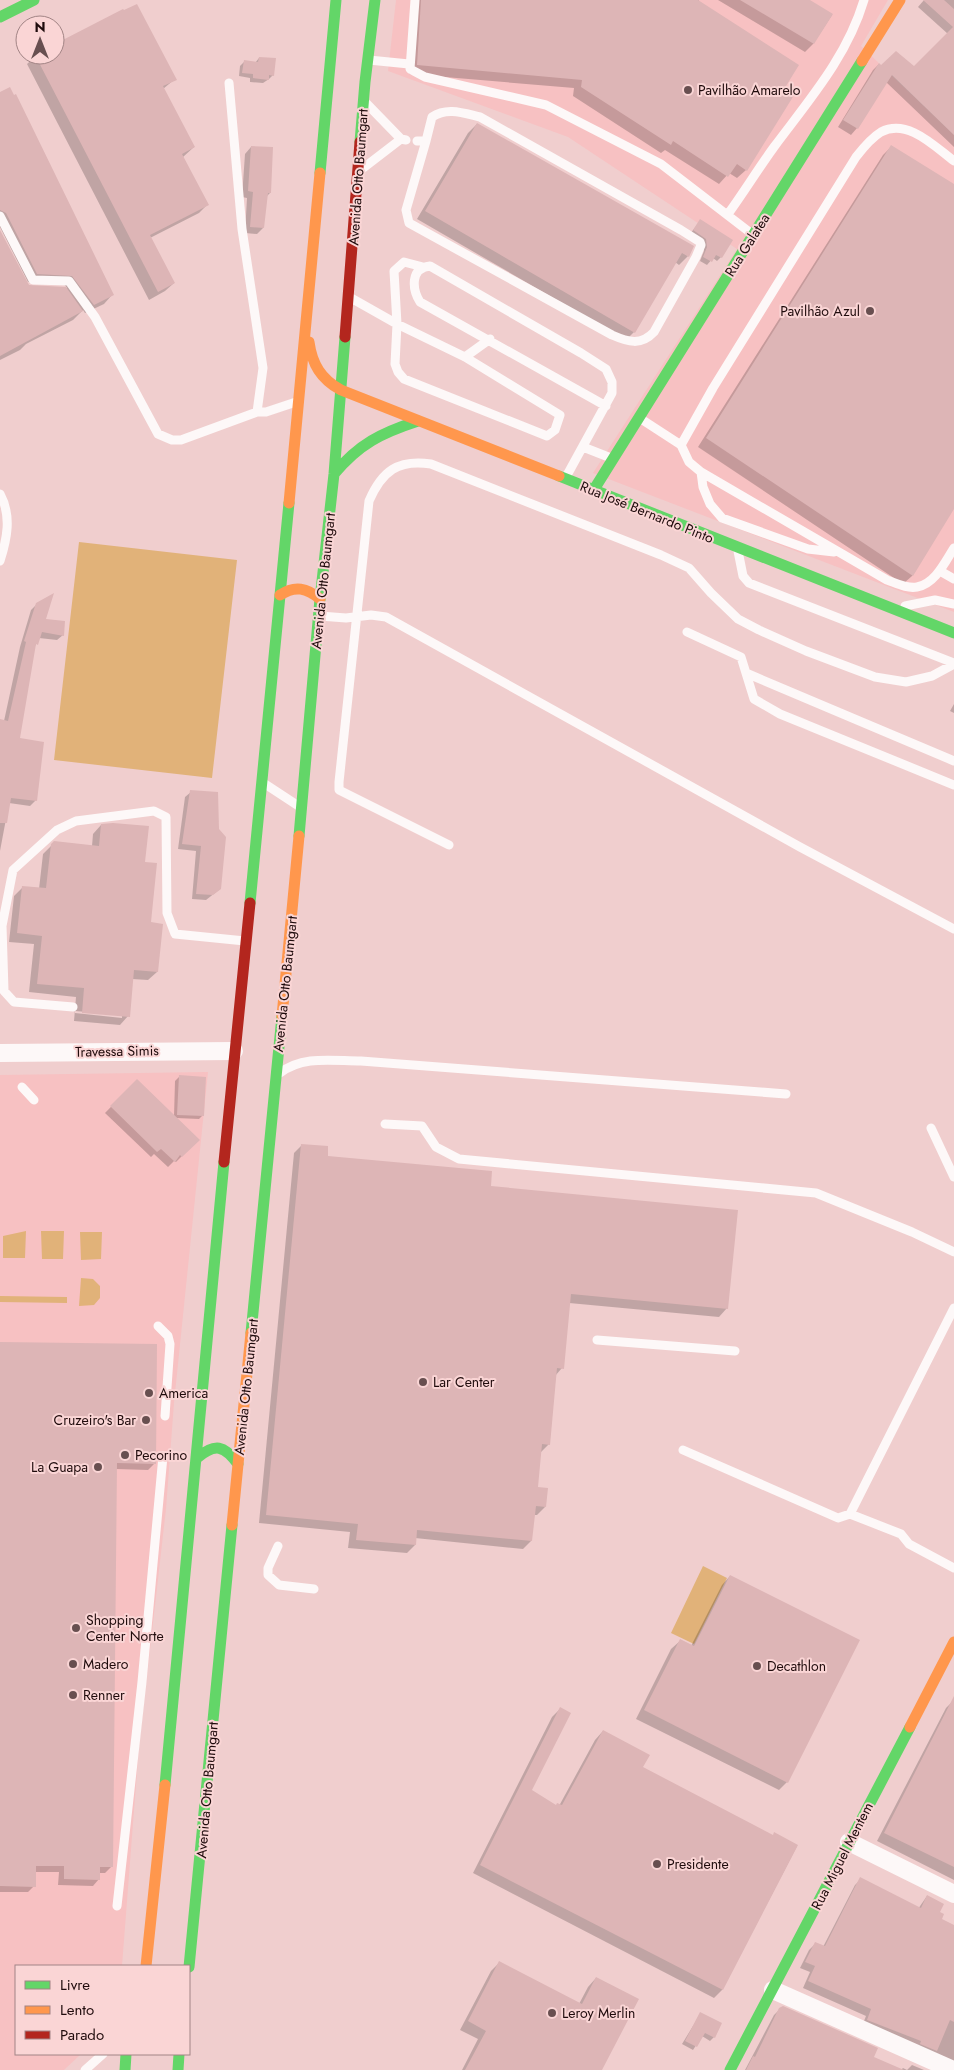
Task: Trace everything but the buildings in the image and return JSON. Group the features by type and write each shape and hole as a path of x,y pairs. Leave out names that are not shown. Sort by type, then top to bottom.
{"main road":[{"path":"0,17 34,0"},
{"path":"146,1965 197,1458 234,1050 263,782 336,0"},
{"name":"Avenida Otto Baumgart","path":"189,1965 302,809 320,599 334,474 364,100 375,0"},
{"name":"Rua Galatea","path":"593,490 900,0"},
{"name":"Rua José Bernardo Pinto","path":"306,323 310,355 314,368 331,385 341,390 954,633"},
{"path":"334,474 346,458 384,431 418,421"},
{"path":"280,595 287,589 298,587 311,591 320,599"},
{"path":"200,1424 212,1436 219,1439 233,1437 242,1429"},
{"path":"197,1458 207,1449 219,1448 230,1452 238,1464"},
{"name":"Rua Miguel Mentem","path":"730,2070 954,1642"},
{"path":"125,2070 126,2055"},
{"path":"178,2070 179,2055"}],"street":[{"name":"Travessa Simis","path":"0,1053 234,1050"},
{"path":"849,1842 954,1894"},
{"path":"773,1990 953,2070"}],"lane":[{"path":"415,0 410,69 425,77 546,105 661,164 753,235"},
{"path":"728,214 773,148 832,70 850,39 864,0"},
{"path":"368,60 409,64"},
{"path":"229,83 242,229 263,368 257,412"},
{"path":"358,172 404,140 364,100"},
{"path":"442,111 458,112 480,117 700,242 701,245 696,257 654,332 647,340 637,342 612,335 409,223 406,210 421,141 432,117 442,111"},
{"path":"681,445 712,388 856,156 868,142 883,131 903,129 923,137 954,161"},
{"path":"0,216 33,280 69,281 95,317 158,434 172,440 181,440 257,412 266,412 298,402"},
{"path":"348,297 397,324 464,357 560,415 555,430 547,436 404,379 398,372 395,364 397,324 394,271 404,262 423,267 430,266 581,353 606,370 612,382 612,393 565,479"},
{"path":"423,267 417,272 414,280 414,292 420,302 606,406"},
{"path":"464,357 490,340"},
{"path":"639,418 681,445 689,462 700,472 887,580 906,587 916,588 924,585 940,571 954,548"},
{"path":"583,447 613,459"},
{"path":"449,845 339,790 368,501 376,483 394,468 415,462 431,464 668,558 689,568 738,619 759,630 875,678 906,682 932,676 954,663"},
{"path":"700,472 702,486 710,504 722,518 808,549 839,553"},
{"path":"0,494 6,504 8,535 0,562"},
{"path":"738,548 743,576 749,583 954,663"},
{"path":"940,571 954,579"},
{"path":"893,608 935,600 954,604"},
{"path":"319,616 371,614 386,617 792,842 954,929"},
{"path":"687,632 741,657 754,699 780,714 954,785"},
{"path":"746,674 954,761"},
{"path":"263,782 302,809"},
{"path":"73,1007 14,1002 4,990 2,926 13,870 57,830 76,821 154,811 166,817 166,913 175,934 246,941"},
{"path":"276,1076 291,1064 303,1061 361,1061 786,1094"},
{"path":"22,1087 34,1100"},
{"path":"385,1124 422,1126 436,1147 459,1159 816,1193 912,1232 954,1252"},
{"path":"931,1128 954,1177"},
{"path":"850,1514 954,1308"},
{"path":"158,1326 168,1336 170,1344 165,1416"},
{"path":"597,1340 735,1351"},
{"path":"683,1450 838,1518 850,1514 901,1534 909,1544 954,1568"},
{"path":"117,1906 142,1682 163,1456"},
{"path":"278,1546 268,1568 268,1575 279,1585 314,1589"},
{"path":"85,2070 102,2055"}],"shaded area":[{"path":"396,0 888,0 861,46 954,135 954,612 593,473 737,249 568,137 388,71"},
{"path":"79,542 237,560 212,778 54,760"},
{"name":"Shopping Center Norte","path":"208,1072 174,1403 166,1509 139,1746 122,1965 15,1965 15,2055 80,2055 64,2070 0,2070 0,1075"},
{"path":"26,1231 25,1258 3,1258 3,1236"},
{"path":"41,1231 64,1231 63,1259 42,1259"},
{"path":"80,1232 102,1232 101,1259 81,1260"},
{"path":"81,1278 93,1279 100,1286 100,1298 94,1305 79,1306"},
{"path":"0,1296 67,1297 67,1303 0,1302"},
{"path":"703,1566 727,1578 694,1644 671,1633"}],"traffic: fast":[{"path":"0,17 34,0"},
{"path":"320,173 336,0"},
{"path":"360,142 375,0"},
{"path":"593,491 862,61"},
{"path":"299,836 320,599 334,474 345,337"},
{"path":"334,474 362,447 382,435 418,421"},
{"path":"559,476 954,633"},
{"path":"250,903 289,503"},
{"path":"251,1333 282,1016"},
{"path":"165,1785 224,1162"},
{"path":"197,1458 209,1450 219,1448 228,1453 238,1464"},
{"path":"189,1965 232,1525"},
{"path":"730,2070 910,1727"},
{"path":"125,2070 126,2055"},
{"path":"178,2070 179,2055"}],"traffic: slow":[{"path":"862,61 900,0"},
{"path":"289,503 320,173"},
{"path":"309,342 315,364 323,376 341,390 559,476"},
{"path":"280,595 291,590 301,589 310,592 320,599"},
{"path":"282,1016 299,836"},
{"path":"232,1525 251,1333"},
{"path":"910,1727 954,1642"},
{"path":"146,1965 165,1785"}],"traffic: jam":[{"path":"345,337 360,142"},
{"path":"224,1162 250,903"}],"place":[{"name":"Pavilhão Amarelo","path":"688,90"},
{"name":"Pavilhão Azul","path":"870,311"},
{"name":"Lar Center","path":"423,1382"},
{"name":"America","path":"149,1393"},
{"name":"Cruzeiro's Bar","path":"146,1420"},
{"name":"Pecorino","path":"125,1455"},
{"name":"La Guapa","path":"98,1467"},
{"name":"Shopping Center Norte","path":"76,1628"},
{"name":"Madero","path":"73,1664"},
{"name":"Decathlon","path":"757,1666"},
{"name":"Renner","path":"73,1695"},
{"name":"Presidente","path":"657,1864"},
{"name":"Leroy Merlin","path":"552,2013"}]}
